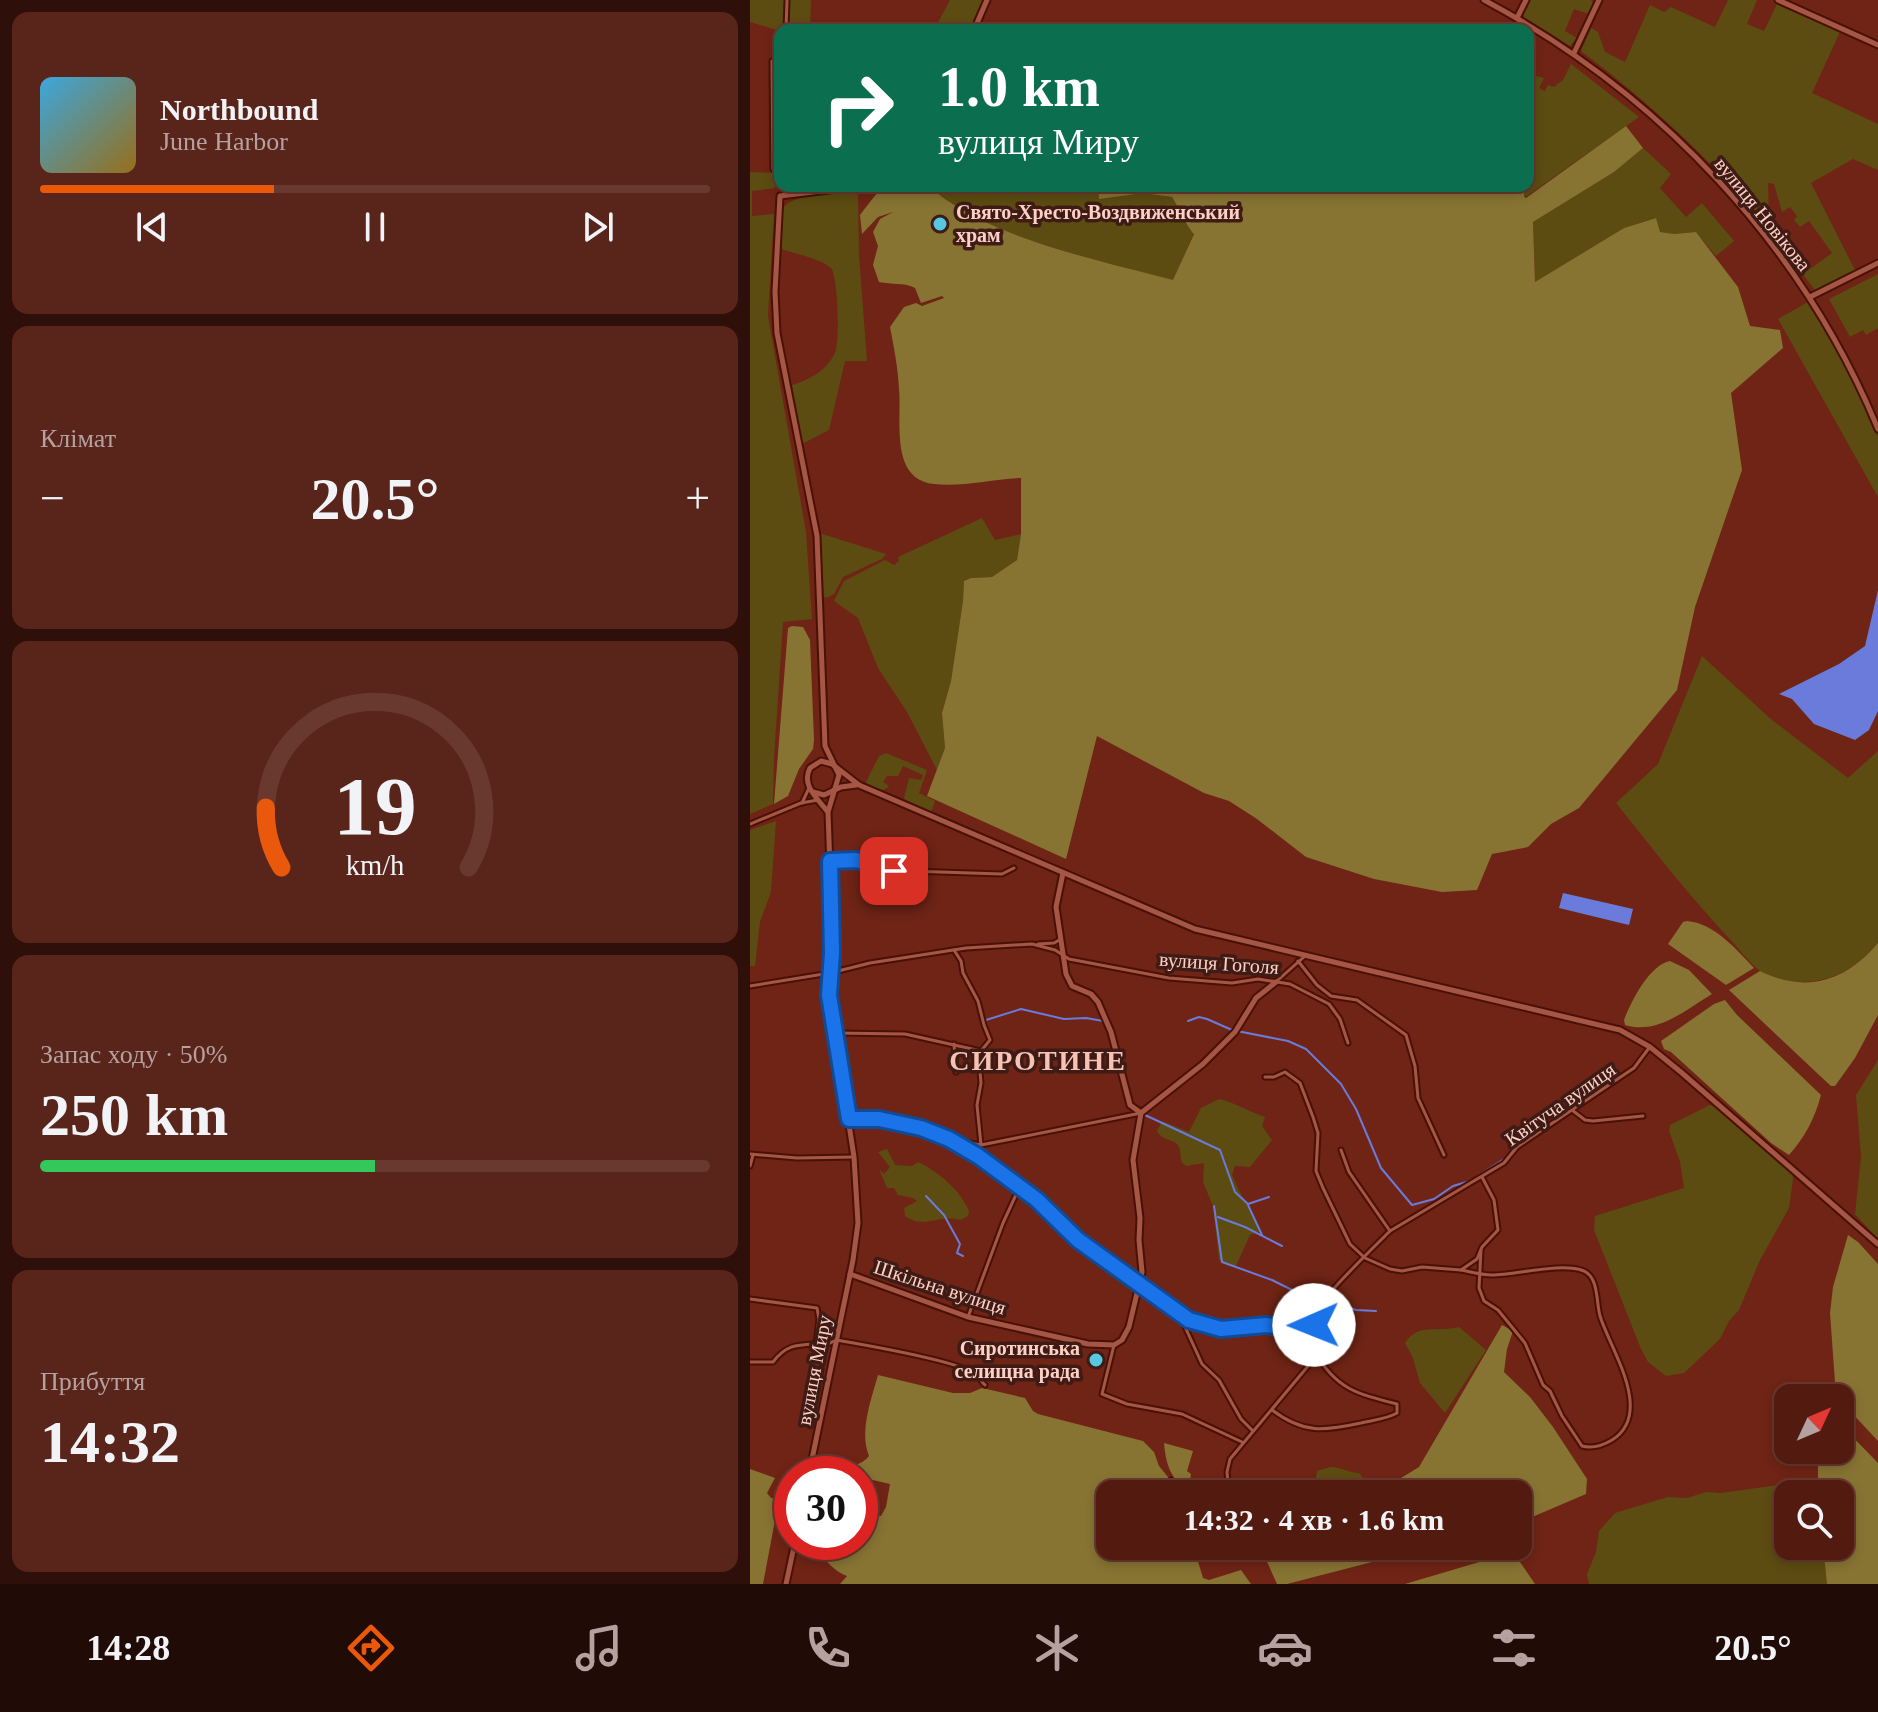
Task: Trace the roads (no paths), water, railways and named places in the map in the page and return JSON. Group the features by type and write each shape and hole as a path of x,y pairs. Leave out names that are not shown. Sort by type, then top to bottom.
{"street":[{"path":"786,24 787,0"},
{"path":"977,24 987,0"},
{"path":"1484,0 1517,18 1526,0"},
{"path":"1576,54 1597,0"},
{"path":"1778,0 1878,45"},
{"name":"вулиця Новікова","path":"1517,18 1528,24"},
{"name":"вулиця Новікова","path":"1534,28 1576,54 1637,103 1710,173 1770,240 1810,297 1841,350 1878,429"},
{"path":"772,61 774,169"},
{"path":"750,1166 752,1154 854,1157 829,995 832,924 828,812 831,793 839,781 836,767 825,746 817,536 777,329 775,292 780,192"},
{"path":"780,196 812,192"},
{"path":"1810,297 1878,263"},
{"path":"825,746 806,775 811,790 828,812"},
{"path":"817,762 836,767 859,785 1195,929 1620,1030 1650,1047 1878,1244"},
{"path":"750,824 801,803 818,800 848,785 859,785"},
{"path":"811,790 819,795 831,793"},
{"path":"801,803 811,790"},
{"path":"830,861 856,860 874,865 877,870 910,872 1002,874 1014,868"},
{"path":"1063,873 1056,907 1066,974 1072,986 1091,994 1098,1002 1109,1027 1130,1105 1141,1113"},
{"path":"1032,944 1054,943 1061,939"},
{"name":"вулиця Гоголя","path":"750,986 966,948 1032,944 1062,953 1069,959 1169,978 1232,983 1258,979 1290,984 1329,1004 1340,1019 1348,1043"},
{"path":"961,961 966,948"},
{"path":"954,950 978,1001 990,1040 981,1051 977,1105 981,1145"},
{"path":"949,1139 981,1145 1141,1113 1196,1071 1235,1032 1256,998 1305,956"},
{"path":"1298,961 1317,985 1331,996 1357,1000 1403,1032 1409,1040 1415,1066 1418,1098 1444,1155"},
{"path":"834,1033 905,1034 981,1051"},
{"path":"954,1044 956,1072"},
{"name":"Квітуча вулиця","path":"1314,1325 1318,1308 1390,1231 1504,1163 1517,1147 1634,1068 1650,1047"},
{"path":"1265,1077 1285,1072 1300,1083 1318,1133 1316,1171 1350,1244 1365,1258 1402,1271 1422,1267 1481,1274 1578,1270 1591,1276 1604,1325 1623,1365 1630,1412 1613,1439 1597,1447 1582,1446 1562,1416 1556,1399 1543,1385 1529,1348 1507,1319 1484,1301 1479,1288 1481,1274 1481,1250"},
{"path":"1572,1110 1585,1120 1593,1121 1643,1116"},
{"path":"1141,1113 1133,1160 1141,1220 1140,1284 1129,1327 1122,1340 1114,1345 1102,1394 1127,1404 1182,1414 1243,1442"},
{"path":"849,1119 879,1119 921,1128 949,1139 1020,1186 1078,1240 1180,1315 1205,1327 1221,1329 1266,1325 1303,1330 1314,1325"},
{"path":"1341,1150 1349,1172 1390,1231"},
{"name":"вулиця Миру","path":"812,1456 853,1260 858,1205 854,1157"},
{"path":"1461,1270 1477,1259 1498,1230 1494,1200 1482,1177"},
{"path":"968,1317 1020,1186"},
{"name":"Шкільна вулиця","path":"850,1274 968,1317 1088,1344 1114,1345"},
{"path":"750,1299 817,1308 816,1344"},
{"path":"1180,1315 1202,1364 1219,1380 1241,1419 1253,1431"},
{"path":"1229,1480 1228,1464 1243,1442 1314,1359 1311,1339 1314,1325"},
{"path":"750,1362 773,1362 783,1349 791,1345 836,1340 871,1345 953,1365 978,1376 985,1385"},
{"path":"1272,1410 1300,1427 1319,1430 1397,1413 1397,1404 1360,1393 1335,1381 1314,1350"},
{"path":"786,1584 791,1560"}],"water":[{"path":"1878,590 1878,711 1869,730 1855,740 1814,724 1792,699 1779,694 1839,664 1865,646"},
{"path":"1563,893 1633,909 1629,925 1559,908"}],"waterway":[{"path":"986,1020 1021,1009 1064,1019 1103,1021"},
{"path":"1188,1021 1199,1017 1232,1030 1288,1041 1306,1049 1341,1084 1356,1109 1381,1168 1412,1205 1434,1199 1504,1159"},
{"path":"1145,1115 1220,1150 1235,1192 1248,1204 1269,1197"},
{"path":"926,1196 944,1215 960,1244 957,1253 963,1256"},
{"path":"1248,1205 1262,1235"},
{"path":"1214,1206 1222,1262 1296,1292 1311,1295"},
{"path":"1218,1217 1282,1246"},
{"path":"1329,1300 1356,1310 1376,1311"}],"place":[{"name":"Свято-Хресто-Воздвиженський храм","path":"940,224"},
{"name":"Сиротинська селищна рада","path":"1096,1360"}],"district":[{"name":"СИРОТИНЕ","path":"1038,1060"}]}
